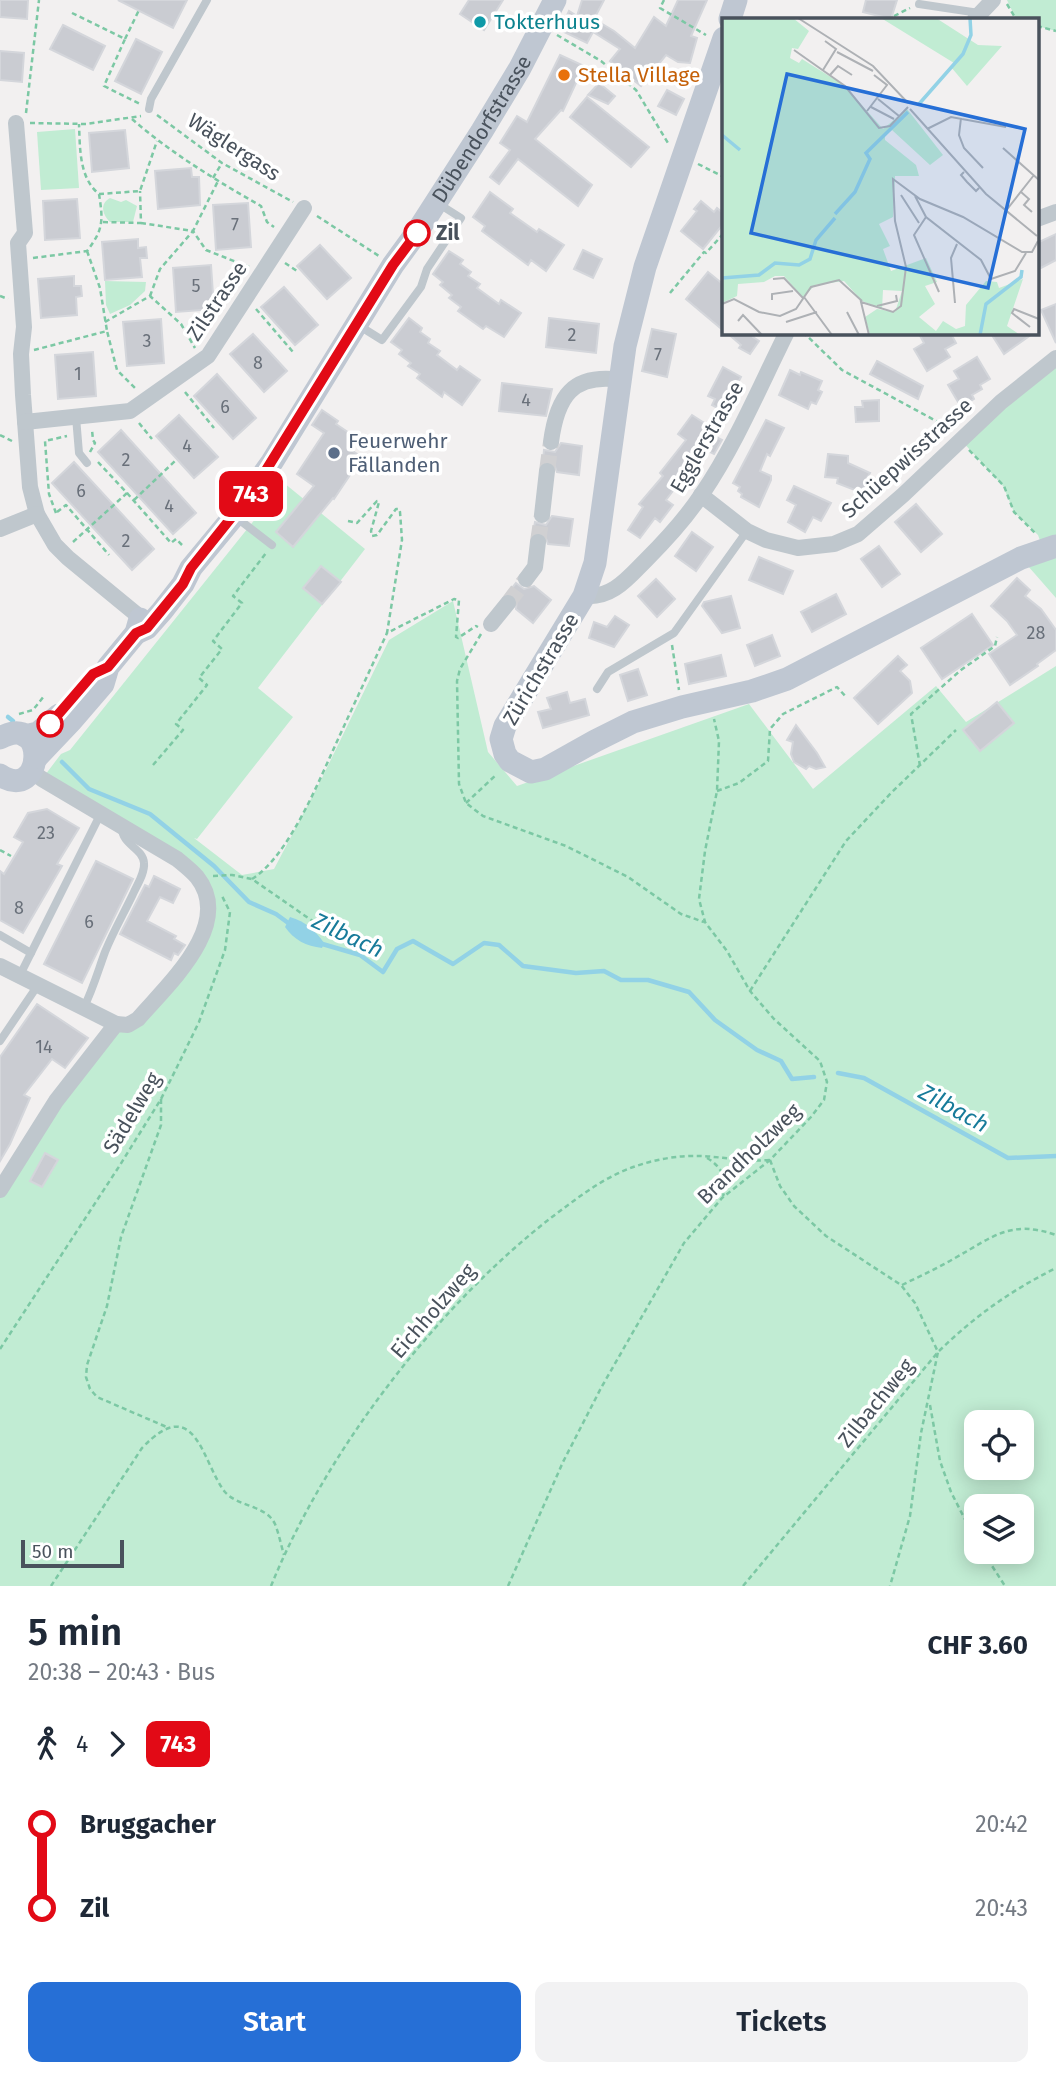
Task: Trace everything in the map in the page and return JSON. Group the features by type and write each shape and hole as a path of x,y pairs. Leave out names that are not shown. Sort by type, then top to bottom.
{"main road":[{"path":"730,18 736,0"},
{"name":"Dübendorfstrasse","path":"34,764 103,684 108,667 188,558 234,516 272,463 393,265 437,202 520,68 542,26 550,1"},
{"name":"Zürichstrasse","path":"510,761 505,754 501,738 505,726 584,597 595,563 625,346 712,35"},
{"path":"510,761 531,772 545,769 633,722 682,707 752,691 787,679 1021,558 1047,540"},
{"name":"Dübendorfstrasse","path":"0,738 16,733 25,736 38,733 49,725 93,674 108,667"},
{"path":"1,779 19,779 34,764 32,742 25,736"}],"street":[{"path":"978,17 993,0"},
{"path":"21,123 25,233 18,243 24,327 21,354 30,487 45,516 55,545 139,625"},
{"name":"Zilstrasse","path":"25,422 81,422 130,403 186,372 208,356 261,274 295,207"},
{"path":"1038,219 1056,212"},
{"name":"Egglerstrasse","path":"584,597 612,592 665,541 701,495 724,457 786,334"},
{"name":"Schüepwisstrasse","path":"701,495 747,531 773,542 798,548 834,544 858,534 903,495 960,439 1056,358"},
{"path":"551,442 554,415 573,389 593,378 621,380"},
{"path":"541,515 547,471"},
{"path":"0,529 45,516"},
{"path":"526,579 535,567 538,542"},
{"path":"491,624 508,603"},
{"path":"0,966 116,1024 128,1025 138,1019 198,947 207,924 207,900 196,876 177,859 42,779 34,764"},
{"path":"0,1190 56,1101 116,1024"}],"lane":[{"path":"149,109 151,99 207,0"},
{"path":"919,4 978,17"},
{"path":"357,325 382,340 421,287 427,269 461,218 437,202"},
{"path":"81,422 79,453 87,463"},
{"path":"234,516 272,545"},
{"path":"597,688 608,672 671,635 747,531"},
{"path":"20,975 102,813"},
{"path":"83,1007 145,864 140,853 122,834 122,827"},
{"path":"0,935 32,953"},
{"path":"0,1041 38,985"}],"path":[{"path":"39,0 21,123 79,124 132,119 140,118 149,109"},
{"path":"664,0 660,8 712,35"},
{"path":"1005,0 1015,18"},
{"path":"894,16 919,4"},
{"path":"72,12 125,39 139,10"},
{"path":"542,26 601,61 636,90 669,144"},
{"path":"1038,26 1056,31"},
{"name":"Wäglergass","path":"125,39 104,86 149,109 222,163 295,207"},
{"path":"132,119 157,141 261,206 267,222 277,229"},
{"path":"79,124 80,152 89,186 99,194 140,191"},
{"path":"141,223 140,191 157,141"},
{"path":"213,178 222,163"},
{"path":"698,164 722,176"},
{"path":"105,322 150,296 160,268 192,231 218,181"},
{"path":"32,258 87,251 103,222 99,194"},
{"path":"103,222 141,223 192,231 206,250 261,274"},
{"path":"326,222 393,265"},
{"path":"670,293 722,234"},
{"path":"719,238 722,241"},
{"path":"87,251 100,288 117,370 139,393 130,403 152,439"},
{"path":"150,296 181,324 197,351 203,343"},
{"path":"245,299 293,352"},
{"path":"21,354 107,331"},
{"path":"805,334 842,370 951,429 1003,486 1014,512 1047,540"},
{"path":"186,372 189,376 184,394 215,428"},
{"path":"56,513 49,494 45,441 81,422 95,443 89,453"},
{"path":"0,435 12,441"},
{"path":"133,500 175,461"},
{"path":"99,463 171,543 176,539 188,558"},
{"path":"65,537 72,543 127,493"},
{"path":"252,879 272,862 291,832 387,633 402,540 399,509 396,509 377,535 372,536 371,531 379,502 357,523 348,521"},
{"path":"45,516 56,513 66,505 109,555"},
{"path":"153,765 183,730 176,724 207,685 199,678 222,649 214,641 242,603 233,596 272,545"},
{"path":"387,633 454,599 459,600 456,636 458,638 476,626 483,630 460,669 457,681 458,784 466,803 483,816 566,846 628,877 681,914 705,922"},
{"path":"671,635 682,707"},
{"path":"920,766 911,714 961,670 995,646 997,637"},
{"path":"717,791 739,783 768,761 769,729 783,714 837,687 848,698"},
{"path":"19,713 33,710 44,696"},
{"name":"Brandholzweg","path":"508,1586 563,1462 601,1388 684,1243 722,1198 770,1160 824,1100 827,1082 820,1061 774,1019 750,991 727,951 705,922 699,899 717,791 719,741 710,702"},
{"path":"750,991 846,841 956,730"},
{"path":"466,803 510,761"},
{"path":"0,850 11,856"},
{"path":"216,876 232,875 252,879 314,922"},
{"path":"208,876 214,883"},
{"name":"Sädelweg","path":"0,1349 161,1099 199,1022 225,950 230,912 220,891"},
{"path":"161,1099 161,1125 121,1237 107,1306 87,1365 86,1377 90,1389 97,1397 169,1428 183,1429 195,1437 207,1454 221,1486 232,1499 269,1516 274,1522 284,1555"},
{"name":"Eichholzweg","path":"271,1586 284,1555 357,1430 463,1295 490,1269 552,1218 606,1179 651,1162 690,1156 770,1160"},
{"path":"704,1156 715,1162 721,1170 726,1189 722,1198"},
{"path":"770,1160 780,1186 803,1214 848,1252 901,1285 915,1303 938,1352 914,1473 911,1516 891,1586"},
{"path":"901,1285 997,1234 1024,1229 1056,1235"},
{"name":"Zilbachweg","path":"743,1586 938,1352 974,1318 1006,1294 1056,1268"},
{"path":"929,1401 940,1461 964,1518"},
{"path":"51,1586 142,1448 153,1436 169,1428"},
{"path":"991,1564 1005,1586"}],"green space":[{"path":"1007,0 1056,0 1056,31 1038,26 1038,18 1016,18"},
{"path":"75,129 79,188 41,190 37,132"},
{"path":"110,198 121,202 126,200 137,206 133,222 110,222 103,210 104,203"},
{"path":"105,281 146,282 145,291 130,305 110,314 106,305"},
{"path":"1056,358 1056,598 1021,558 1043,549 1038,535 1014,512 1003,486 960,439"},
{"path":"284,483 365,549 258,688 293,717 197,839 194,838 242,875 274,869 389,640 453,601 488,752 517,786 749,704 813,789 936,686 966,722 1056,666 1056,1586 0,1586 0,1190 116,1024 128,1025 207,924 196,876 42,779 61,754 70,750"}],"water":[{"path":"290,917 314,930 324,943 322,948 296,939 285,927"}],"building":[{"path":"0,0 28,0 27,19 0,17"},
{"path":"118,0 187,0 173,28"},
{"name":"Tokterhuus","path":"469,0 503,0 484,30 460,14"},
{"path":"582,0 604,0 594,19 635,48 654,17 666,26 678,0 707,0 691,36 697,38 690,63 678,62 666,55 641,86 610,61 620,49 593,32 587,43 560,30 569,11 577,16"},
{"path":"866,0 897,0 891,18 863,12"},
{"path":"63,25 105,46 93,70 50,49"},
{"path":"136,39 162,52 141,94 115,81"},
{"path":"0,51 24,53 22,82 0,80"},
{"path":"560,55 584,66 563,111 561,110 535,139 592,185 578,206 518,159 499,184 490,177 510,150 500,143 517,116 527,122"},
{"path":"599,83 615,96 608,104 588,95"},
{"path":"667,90 684,99 676,115 658,106"},
{"path":"587,97 649,147 631,167 570,117"},
{"path":"125,130 129,168 92,172 89,133"},
{"path":"191,168 192,177 199,177 200,205 158,209 155,171"},
{"path":"490,192 513,209 510,213 537,232 539,229 564,245 546,271 531,260 528,265 482,231 485,226 473,217"},
{"path":"77,199 80,238 45,240 43,201"},
{"path":"701,201 714,212 717,208 722,212 722,225 703,249 681,231 697,211 694,209"},
{"path":"248,203 251,247 216,250 213,205"},
{"path":"1056,234 1056,260 1038,269 1038,243"},
{"path":"138,239 138,248 146,247 147,258 140,258 142,277 105,280 102,242"},
{"path":"320,245 351,278 327,299 297,266"},
{"path":"583,250 602,259 593,278 574,269"},
{"path":"449,251 463,260 460,264 471,272 468,276 480,284 477,288 499,304 501,300 521,313 504,337 486,326 483,329 458,311 461,307 449,298 452,295 440,285 443,282 433,274"},
{"path":"211,265 214,309 176,312 173,268"},
{"path":"708,272 722,283 722,329 686,299"},
{"path":"74,276 74,286 81,286 82,296 76,297 77,315 41,318 38,279"},
{"path":"284,287 318,325 295,345 261,307"},
{"path":"1056,304 1056,343 1041,310"},
{"path":"409,318 422,328 420,332 430,339 428,343 440,351 437,355 457,370 460,366 480,380 462,405 444,392 442,397 417,378 420,374 408,366 411,363 399,354 402,350 391,342"},
{"path":"549,318 599,324 596,353 546,347"},
{"path":"161,319 164,363 127,366 123,322"},
{"path":"652,329 676,334 667,377 642,371"},
{"path":"253,334 287,371 264,392 230,354"},
{"path":"728,334 755,334 753,337 759,341 750,354 739,348 741,345"},
{"path":"919,334 951,334 956,343 945,349 950,357 927,371 914,349 924,343"},
{"path":"991,334 1032,334 1004,354"},
{"path":"93,352 96,396 58,399 55,355"},
{"path":"977,357 990,379 980,385 982,389 972,395 974,399 961,407 948,385 959,379 954,371"},
{"path":"877,361 923,386 918,399 870,374"},
{"path":"723,367 741,377 723,411 712,405 715,399 708,396"},
{"path":"790,370 822,381 818,390 822,392 816,404 811,402 808,409 779,395"},
{"path":"217,374 256,418 233,439 194,396"},
{"path":"502,383 552,389 546,416 499,411"},
{"path":"879,400 879,421 856,422 855,407 863,407 862,401"},
{"name":"Feuerwehr Fällanden","path":"322,410 338,421 336,424 358,439 351,450 362,457 334,499 293,547 276,532 314,486 297,474 324,433 312,425"},
{"path":"179,415 218,457 194,478 156,436"},
{"path":"692,415 712,428 708,433 722,440 714,454 698,446 686,461 692,466 666,500 673,505 660,522 655,518 640,538 628,530 643,507 639,504 663,476 660,473 686,440 678,434"},
{"path":"766,420 784,428 770,456 767,454 760,471 771,476 771,480 759,507 741,497 742,494 738,491 740,487 733,483"},
{"path":"121,430 196,513 173,534 98,452"},
{"path":"561,443 582,446 579,475 557,472 553,462 543,461 544,450 555,452"},
{"path":"828,454 848,456 848,463 870,473 867,478 879,490 866,502 855,490 837,483 838,478 825,477"},
{"path":"74,462 154,549 132,570 52,483"},
{"path":"794,486 831,503 821,521 813,517 805,532 788,522 796,505 787,500"},
{"path":"916,504 942,534 921,552 895,522"},
{"path":"552,516 573,519 569,546 548,544 544,533 533,533 535,522 546,525"},
{"path":"692,532 713,547 696,571 675,556"},
{"path":"879,546 900,574 882,587 861,559"},
{"path":"759,557 793,571 783,594 749,580"},
{"path":"321,566 341,582 322,604 303,588"},
{"path":"1017,578 1030,590 1025,596 1041,609 1056,630 1056,650 1010,685 989,654 1017,635 991,606"},
{"path":"656,579 675,599 657,617 638,596"},
{"path":"516,583 524,589 534,586 551,600 533,623 516,609 517,599 508,593"},
{"path":"836,594 846,614 812,632 801,612"},
{"path":"731,596 740,628 722,633 702,606 704,602"},
{"path":"972,614 993,645 942,679 921,648"},
{"path":"615,616 629,625 614,647 589,638 594,622 607,627"},
{"path":"772,635 780,656 755,666 747,645"},
{"path":"721,655 726,676 689,684 685,664"},
{"path":"898,656 907,665 900,671 910,681 912,693 878,724 854,698"},
{"path":"638,669 647,695 628,701 620,675"},
{"path":"567,692 570,703 585,699 589,715 543,728 538,712 551,709 547,698"},
{"path":"997,702 1014,723 980,751 963,730"},
{"path":"796,725 825,767 816,769 809,766 806,769 794,762 791,754 793,742 787,740"},
{"path":"47,809 79,828 57,864 62,866 23,933 0,920 0,871 4,874 23,842 14,837 28,813"},
{"path":"96,861 133,879 82,983 44,964"},
{"path":"154,876 180,889 173,903 160,897 147,921 176,936 174,939 185,945 178,955 174,953 171,960 120,934 145,885 149,887"},
{"path":"37,1004 88,1038 65,1068 52,1059 24,1095 30,1098 0,1161 0,1057"},
{"path":"45,1153 58,1160 42,1187 30,1181"}],"waterway":[{"name":"Zilbach","path":"8,717 13,721"},
{"name":"Zilbach","path":"62,762 89,789 150,814 214,866 249,902 276,914 291,925"},
{"name":"Zilbach","path":"319,943 360,955 383,972 397,949 413,941 453,964 484,943 499,945 523,966 576,973 604,971 621,980 648,980 689,992 715,1020 757,1050 781,1061 792,1079 814,1077"},
{"name":"Zilbach","path":"838,1073 864,1078 1008,1158 1056,1156"}],"tunnel":[{"path":"547,471 551,442"},
{"path":"538,542 542,515"},
{"path":"508,603 526,579"}],"bus line":[{"name":"743","path":"50,724 93,674 108,667 136,633 147,628 255,488 393,265 417,233"}],"place":[{"name":"Tokterhuus","path":"480,22"},
{"name":"Stella Village","path":"564,75"},
{"name":"Zil","path":"417,233"},
{"name":"Feuerwehr Fällanden","path":"334,453"}]}
